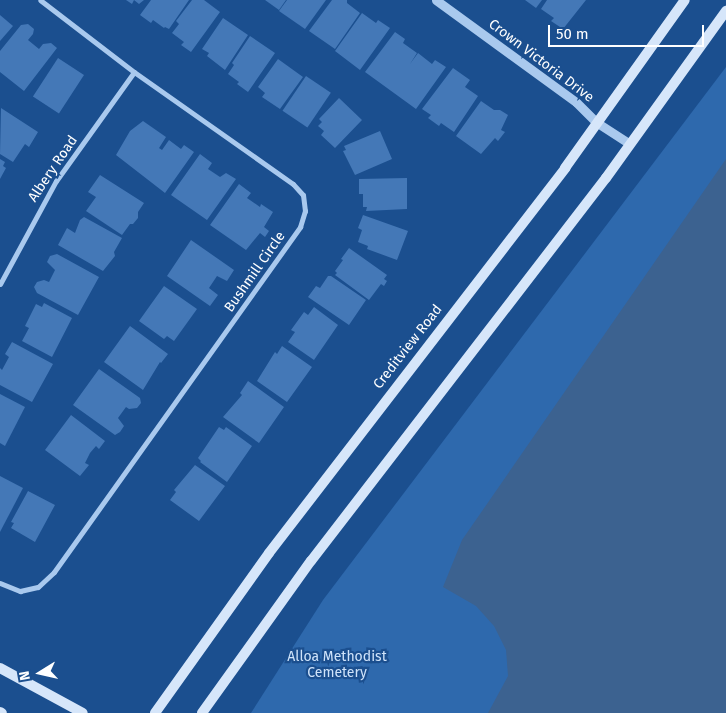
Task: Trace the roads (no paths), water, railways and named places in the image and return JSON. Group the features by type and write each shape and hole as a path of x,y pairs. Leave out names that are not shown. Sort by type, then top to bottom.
{"main road":[{"name":"Creditview Road","path":"155,713 268,553 565,168 596,122 626,85 686,0"},
{"path":"202,713 311,561 630,144 726,10"},
{"path":"0,668 83,713"}],"street":[{"name":"Bushmill Circle","path":"0,583 20,591 38,587 54,572 300,227 305,211 303,196 293,184 134,72 40,0"},
{"name":"Crown Victoria Drive","path":"436,0 576,102 596,122 630,144"},
{"name":"Albery Road","path":"0,284 56,181 134,72"}],"park label":[{"name":"Alloa Methodist Cemetery","path":"337,666"}]}
